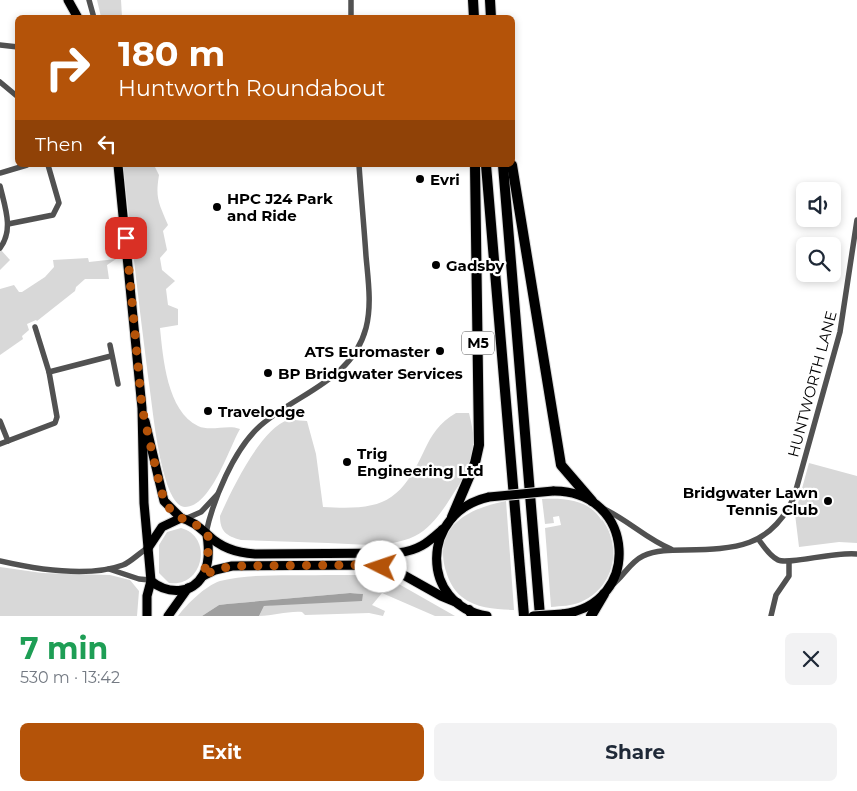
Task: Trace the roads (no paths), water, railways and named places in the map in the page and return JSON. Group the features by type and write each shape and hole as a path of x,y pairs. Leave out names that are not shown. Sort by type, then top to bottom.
{"highway":[{"path":"472,0 474,15"},
{"path":"490,0 491,15"},
{"name":"M5","path":"452,517 475,463 479,445 475,167"},
{"name":"M5","path":"486,167 524,616"},
{"name":"M5","path":"503,167 540,616"},
{"path":"512,167 561,465 596,504"},
{"path":"591,616 607,590"}],"main road":[{"path":"68,0 76,15"},
{"path":"118,167 142,408 144,503 151,580 147,596 147,616"},
{"path":"142,408 164,501 183,519 194,523 232,551 245,554 398,553 419,548 443,529 452,517 466,505 489,497 553,491 577,494 596,504 614,526 619,541 618,566 607,590 592,604 579,610 562,614 533,616"},
{"path":"148,548 162,527 183,519"},
{"path":"443,529 437,546 438,571 443,585 458,604"},
{"path":"203,576 208,558 207,534"},
{"path":"168,616 188,588 203,576 215,570 232,566 373,565 400,573 471,613 487,616"},
{"path":"151,580 167,590 179,591 188,588"}],"street":[{"path":"89,0 93,15"},
{"path":"351,0 351,15"},
{"path":"0,45 15,47"},
{"path":"0,82 15,94"},
{"path":"0,174 21,167"},
{"path":"8,224 53,215 58,209 59,203 49,167"},
{"path":"207,534 219,492 237,457 256,430 341,370 353,355 366,328 369,291 359,167"},
{"path":"0,186 8,224 8,234 0,248"},
{"name":"HUNTWORTH LANE","path":"607,590 643,557 673,550 738,547 759,540 782,520 794,497 840,332 857,220"},
{"path":"0,444 55,422 57,411 49,372 35,327"},
{"path":"110,345 118,384"},
{"path":"49,372 112,356"},
{"path":"0,421 8,441"},
{"path":"183,519 201,512 219,492"},
{"name":"HUNTWORTH LANE","path":"596,504 653,541 673,550"},
{"path":"759,540 773,557 789,562 832,553 857,554"},
{"path":"0,561 49,570 107,569 125,565 148,548"},
{"path":"771,616 776,595 789,576 789,562"},
{"path":"107,569 139,579 151,580"}],"place":[{"name":"Evri","path":"420,179"},
{"name":"HPC J24 Park and Ride","path":"217,207"},
{"name":"Gadsby","path":"436,265"},
{"name":"ATS Euromaster","path":"440,351"},
{"name":"BP Bridgwater Services","path":"268,373"},
{"name":"Travelodge","path":"208,411"},
{"name":"Trig Engineering Ltd","path":"347,462"},
{"name":"Bridgwater Lawn Tennis Club","path":"828,501"}]}
